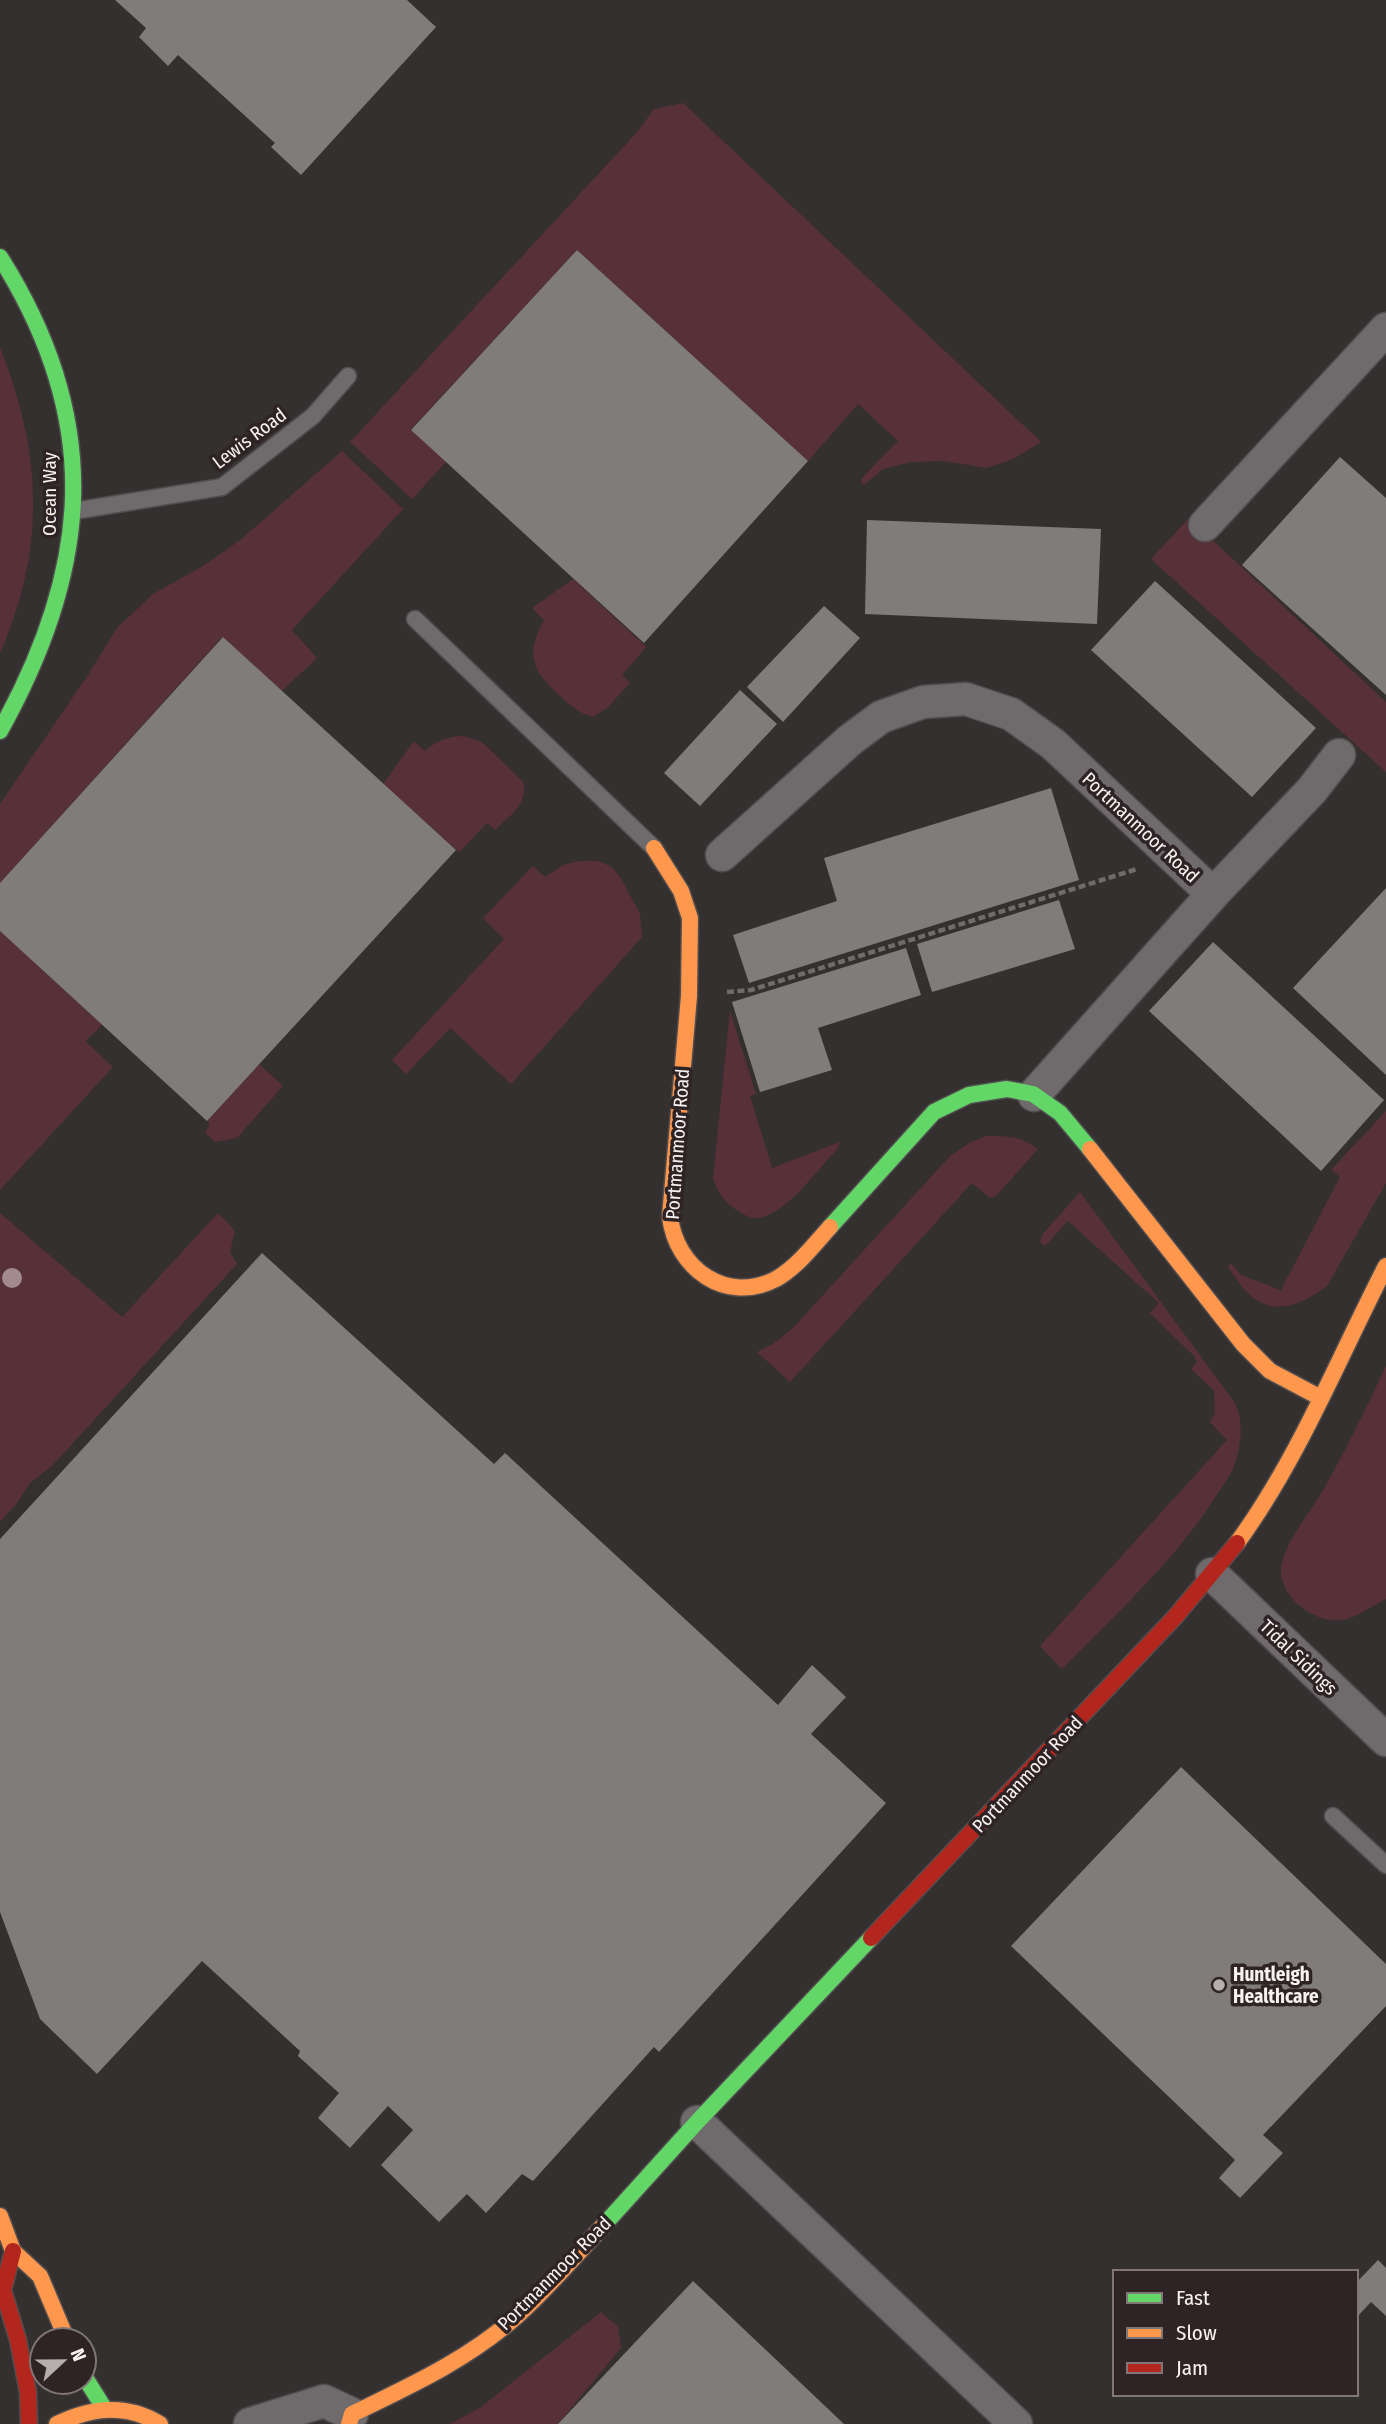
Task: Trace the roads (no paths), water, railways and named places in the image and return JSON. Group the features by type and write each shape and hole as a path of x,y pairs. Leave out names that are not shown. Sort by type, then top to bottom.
{"street":[{"name":"Ocean Way","path":"0,257 34,314 50,352 64,404 73,462 74,511 64,575 48,629 20,697 0,732"},
{"path":"1205,525 1386,329"},
{"name":"Portmanmoor Road","path":"722,855 850,740 881,717 923,702 966,699 1011,714 1053,744 1213,894"},
{"name":"Portmanmoor Road","path":"1034,1094 1213,894 1312,790 1339,755"},
{"name":"Portmanmoor Road","path":"654,848 681,891 690,918 689,996 670,1217 674,1240 681,1255 698,1275 718,1285 739,1290 758,1287 777,1279 800,1260 934,1112 955,1100 1005,1088 1034,1094 1068,1121 1243,1344 1270,1371 1321,1398"},
{"name":"Portmanmoor Road","path":"250,2424 324,2401 350,2419 470,2352 518,2315 697,2122 1175,1618 1212,1574 1254,1518 1283,1471 1386,1266"},
{"name":"Tidal Sidings","path":"1212,1574 1386,1740"},
{"path":"697,2122 1016,2424"},
{"path":"0,2216 12,2251 40,2276 61,2326"},
{"path":"12,2251 3,2290 18,2340 28,2392 29,2424"},
{"path":"96,2396 104,2408"},
{"path":"57,2424 74,2414 104,2408 128,2409 160,2424"}],"lane":[{"name":"Lewis Road","path":"74,511 222,486 313,416 348,376"},
{"path":"415,619 654,848"},
{"path":"1333,1816 1386,1865"}],"place":[{"name":"Huntleigh Healthcare","path":"1219,1985"}]}
